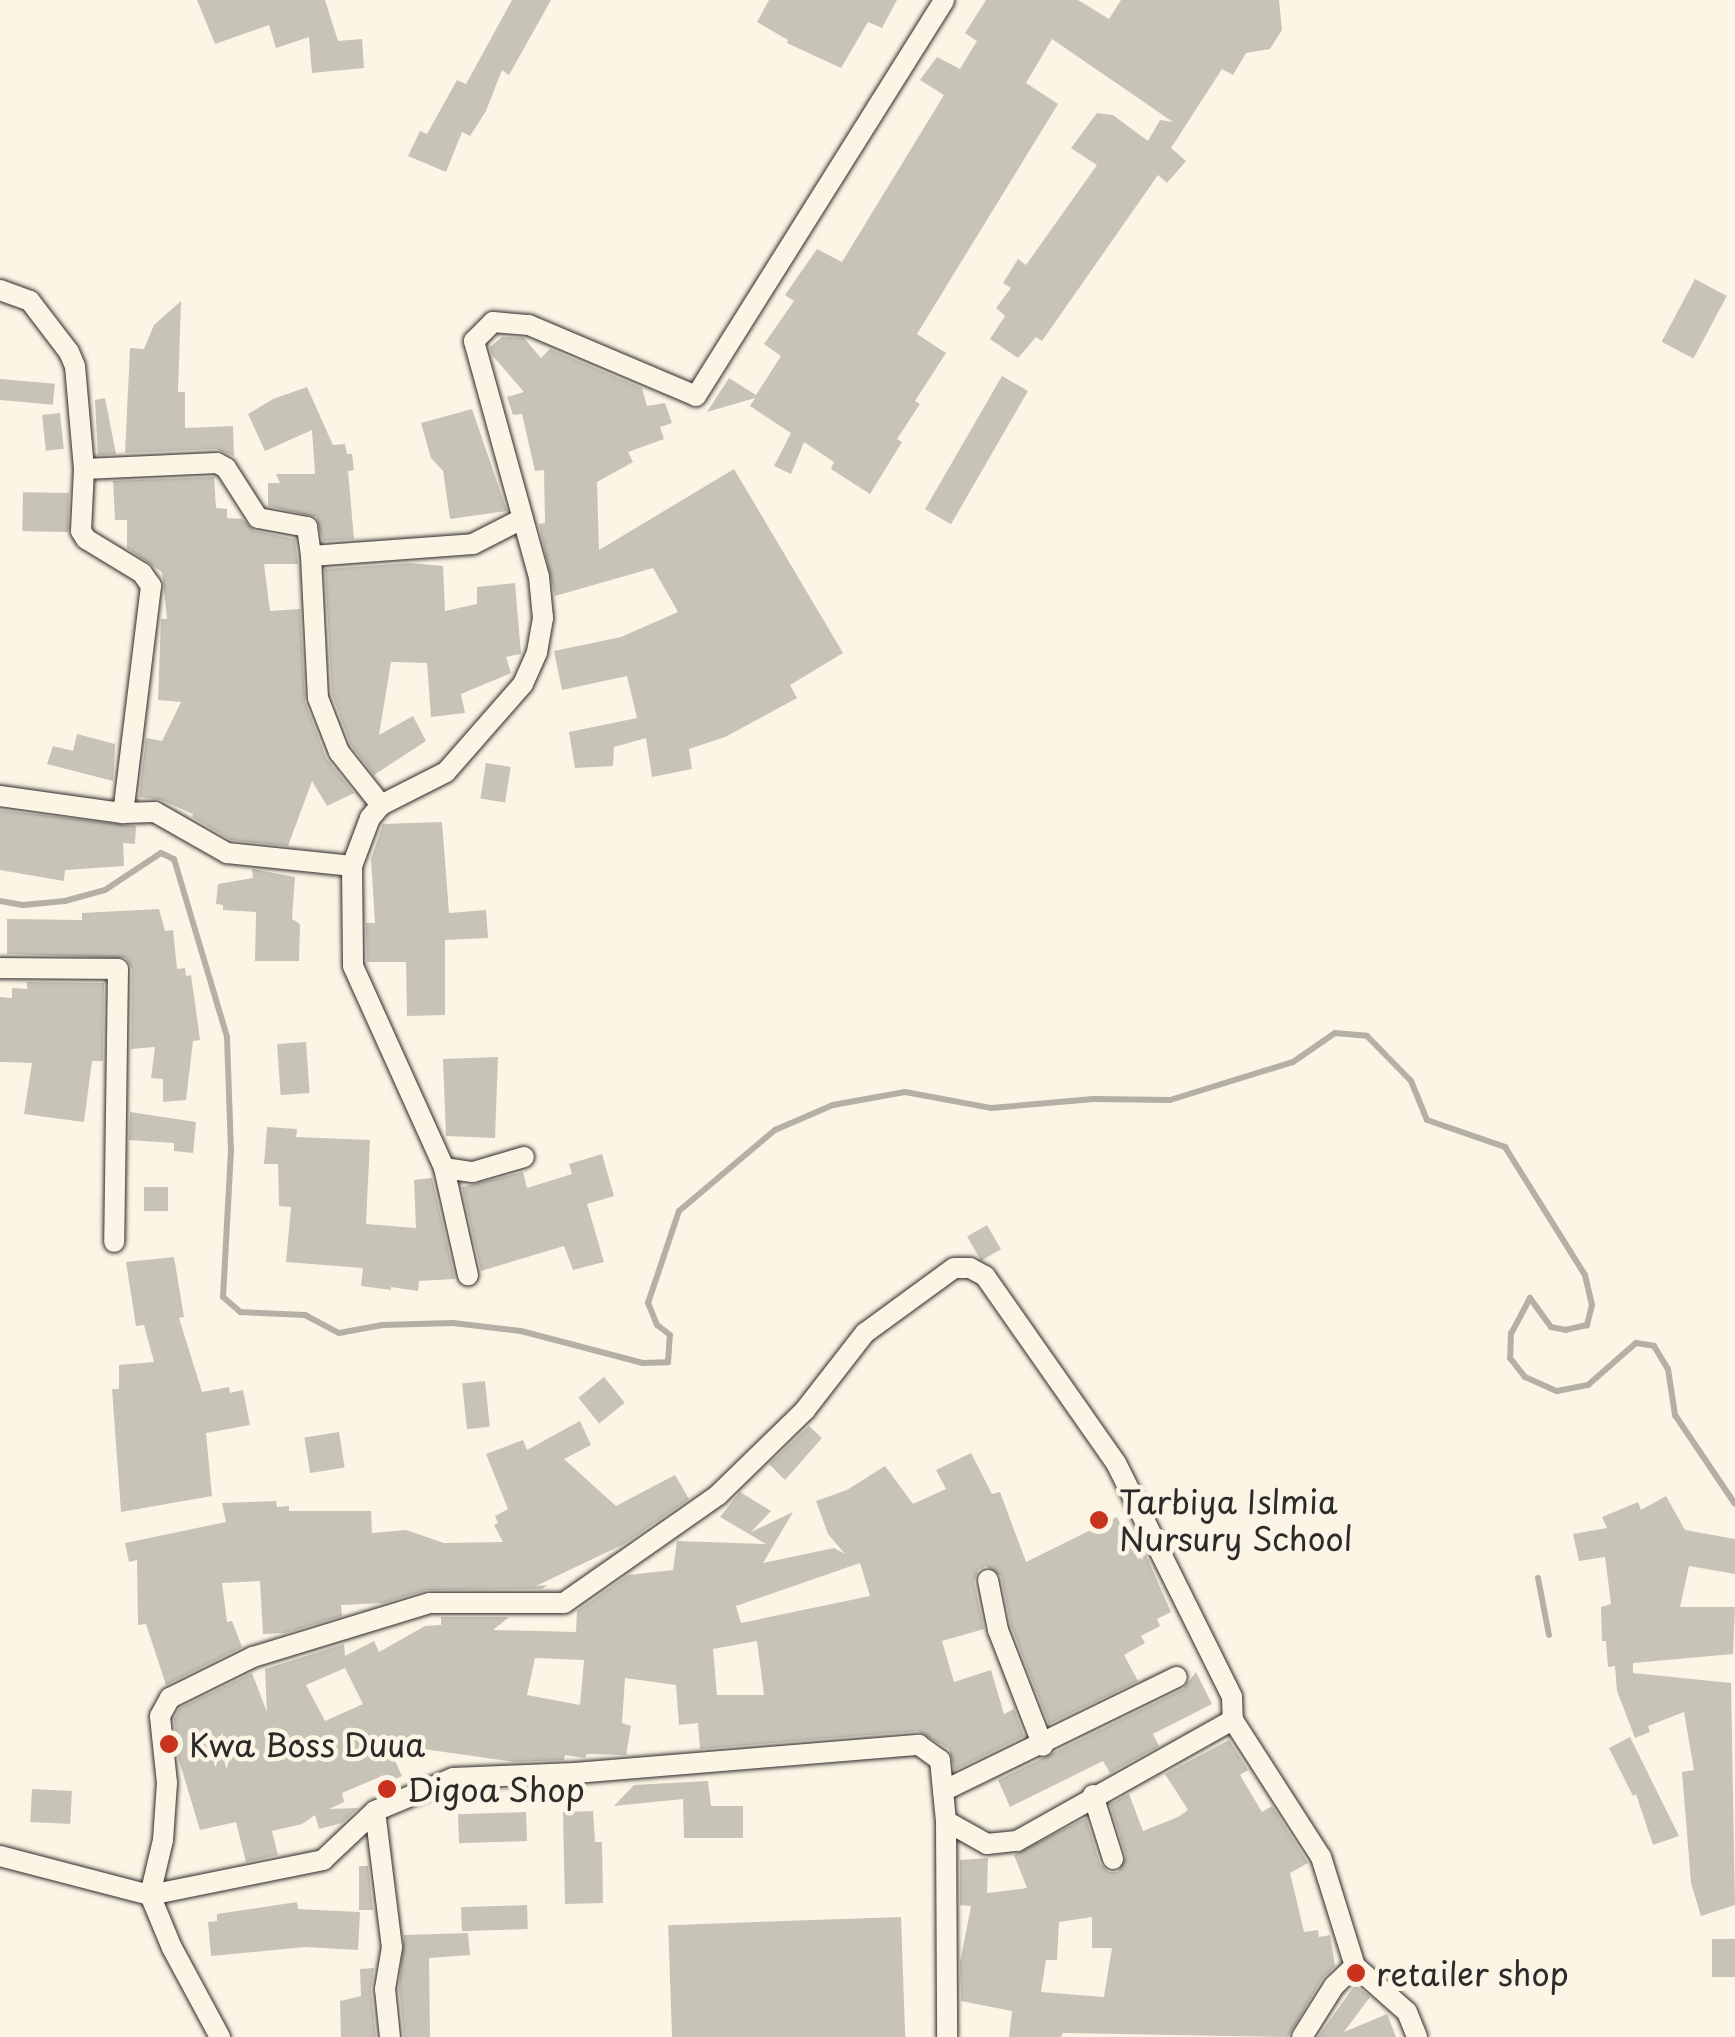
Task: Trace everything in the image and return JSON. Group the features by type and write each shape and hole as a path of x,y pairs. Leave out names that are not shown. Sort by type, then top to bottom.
{"street":[{"path":"468,1275 444,1168 352,966 352,866 370,818 382,805 446,772 523,684 536,652 542,618 539,577 474,340 493,322 530,325 696,396 944,0"},
{"path":"0,290 30,301 69,352 84,468 81,532 142,574 152,586 123,814"},
{"path":"84,468 217,463 226,468 258,518 307,527 318,698 339,752 382,805"},
{"path":"311,556 473,544 522,519"},
{"path":"0,796 123,814 142,810 168,816 227,853 352,866"},
{"path":"0,968 118,969 114,1242"},
{"path":"444,1168 473,1172 524,1157"},
{"path":"220,2037 150,1895 162,1840 167,1783 160,1716 170,1698 252,1657 430,1604 564,1603 718,1495 804,1410 865,1333 954,1268 970,1268 985,1276 1116,1464 1232,1696 1233,1720 1321,1857 1355,1966 1407,2012 1417,2037"},
{"path":"988,1580 998,1630 1043,1746"},
{"path":"943,1791 1043,1746 1177,1677"},
{"path":"946,1822 987,1844 1017,1840 1233,1720"},
{"path":"0,1856 150,1895 323,1860 374,1812 453,1778 575,1774 919,1745 940,1760 946,1822 947,2037"},
{"path":"1093,1795 1113,1860"},
{"path":"374,1812 392,1947 385,1989 390,2037"},
{"path":"1302,2037 1334,1986 1355,1966"}],"building":[{"path":"197,0 325,0 338,41 362,39 364,68 312,73 309,37 276,48 269,25 215,44"},
{"path":"512,0 551,0 509,75 502,70 486,111 470,136 462,132 446,172 408,156 420,131 427,134 457,80 466,84"},
{"path":"769,0 897,0 882,28 868,22 841,68 787,43 788,40 757,22"},
{"path":"986,0 1078,0 1109,19 1121,0 1279,0 1282,30 1270,49 1246,53 1233,75 1222,69 1171,148 1186,161 1167,183 1158,175 1042,341 1036,337 1018,358 990,339 1005,316 996,308 1011,288 1003,283 1018,259 1026,265 1097,165 1071,148 1097,113 1113,115 1148,141 1160,120 1173,122 1052,39 1026,83 1058,104 917,334 946,353 915,401 920,404 897,439 902,442 870,494 831,469 834,462 804,442 791,474 774,466 791,433 750,406 755,398 707,412 729,378 756,395 781,356 764,344 794,301 785,295 817,249 842,262 944,95 920,80 937,57 960,69 977,41 965,33"},
{"path":"1695,279 1727,296 1693,359 1662,342"},
{"path":"181,301 178,392 185,392 185,428 233,426 234,456 216,449 125,453 130,348 144,349 154,325"},
{"path":"502,337 524,338 541,358 550,349 642,388 647,406 665,403 672,423 660,427 664,439 628,452 633,462 597,482 599,550 734,469 843,653 790,685 797,698 725,737 689,749 692,769 652,777 646,738 614,747 613,766 575,768 569,732 637,718 627,676 562,690 554,651 621,637 678,612 653,568 555,596 539,524 545,523 544,470 535,471 522,414 513,415 507,397 524,392 492,355 490,347"},
{"path":"1002,376 1028,391 951,524 925,509"},
{"path":"0,379 55,384 53,405 0,400"},
{"path":"307,387 333,445 345,444 347,454 352,454 354,470 348,471 354,539 323,541 316,517 268,506 268,483 280,483 276,474 315,474 312,430 265,451 248,414 273,399"},
{"path":"105,398 116,454 98,455 95,400"},
{"path":"472,409 507,511 450,519 443,471 431,458 421,423"},
{"path":"60,413 64,449 46,451 42,415"},
{"path":"214,477 216,508 227,509 227,518 242,519 255,531 295,539 298,564 264,564 270,611 300,609 305,702 326,758 354,793 327,806 312,781 288,846 231,840 192,817 193,814 161,800 139,797 146,738 162,741 181,702 158,700 161,619 167,619 162,572 127,548 127,520 115,520 113,481"},
{"path":"23,492 69,493 68,532 22,531"},
{"path":"409,563 443,566 445,611 477,604 477,587 515,583 521,654 506,657 511,673 461,694 465,713 431,717 427,663 391,662 379,735 413,716 426,741 374,775 351,745 332,695 325,569"},
{"path":"116,732 113,781 47,764 53,746 73,751 77,734 115,744"},
{"path":"486,763 511,767 505,802 480,799"},
{"path":"0,810 136,826 135,844 123,843 124,866 65,870 64,881 0,870"},
{"path":"442,822 449,913 486,910 488,938 445,940 445,1015 407,1016 406,962 367,962 366,923 375,923 371,859 383,824"},
{"path":"252,869 295,877 292,919 300,924 299,961 255,961 256,912 223,910 223,905 216,904 218,884 253,878"},
{"path":"159,909 165,931 173,930 177,969 185,968 186,976 191,975 200,1040 193,1041 186,1100 163,1102 163,1079 151,1078 155,1047 131,1049 132,969 126,958 7,954 7,919 82,920 82,913"},
{"path":"27,982 104,983 103,1061 92,1061 84,1122 24,1114 32,1063 0,1062 0,997 12,998 12,988 27,989"},
{"path":"306,1042 310,1093 281,1095 277,1044"},
{"path":"498,1057 495,1138 446,1136 443,1059"},
{"path":"130,1112 196,1122 193,1153 174,1151 174,1143 129,1140"},
{"path":"267,1127 297,1129 296,1137 370,1140 366,1224 416,1228 414,1180 432,1178 455,1279 419,1281 418,1291 391,1290 361,1286 363,1268 286,1262 291,1207 279,1206 278,1164 264,1164"},
{"path":"602,1154 614,1196 587,1204 604,1262 573,1270 564,1246 481,1271 462,1187 523,1172 527,1188 572,1174 569,1164"},
{"path":"144,1187 168,1187 168,1211 144,1211"},
{"path":"987,1225 1001,1249 981,1261 967,1236"},
{"path":"174,1257 184,1317 179,1318 202,1392 229,1387 230,1393 243,1390 250,1425 206,1433 212,1496 121,1512 112,1389 119,1389 119,1365 154,1362 144,1325 136,1326 126,1262"},
{"path":"604,1377 625,1403 599,1423 578,1398"},
{"path":"485,1381 490,1427 467,1429 462,1383"},
{"path":"580,1421 591,1445 564,1459 616,1506 675,1475 689,1499 624,1544 536,1586 547,1585 542,1589 427,1590 383,1603 341,1605 342,1616 285,1633 263,1634 260,1581 222,1583 227,1622 232,1621 242,1647 166,1685 146,1624 138,1625 137,1560 129,1562 125,1543 226,1522 222,1503 276,1501 277,1507 289,1506 289,1511 371,1511 372,1533 406,1530 444,1543 503,1542 494,1525 498,1523 495,1516 508,1509 486,1454 523,1440 527,1450"},
{"path":"809,1426 822,1438 785,1480 769,1464"},
{"path":"339,1432 345,1468 310,1473 304,1437"},
{"path":"971,1453 992,1494 1000,1492 1026,1562 1117,1517 1138,1559 1146,1555 1171,1612 1157,1619 1160,1626 1141,1636 1145,1643 1124,1655 1138,1681 1049,1724 1011,1626 1001,1576 986,1566 978,1570 974,1582 984,1629 942,1641 954,1682 991,1670 1004,1714 1014,1709 1024,1736 955,1770 949,1749 918,1731 700,1749 698,1723 679,1725 676,1685 625,1678 622,1723 631,1726 626,1755 565,1755 564,1760 515,1762 423,1749 395,1761 402,1776 385,1784 382,1776 342,1793 344,1802 329,1809 358,1808 342,1823 319,1829 315,1815 302,1824 272,1831 278,1855 246,1862 236,1822 200,1830 178,1757 174,1719 180,1708 252,1673 267,1712 265,1669 344,1644 345,1656 374,1641 379,1652 425,1626 441,1625 441,1617 509,1617 493,1630 576,1632 577,1611 628,1575 673,1570 677,1541 766,1544 720,1517 740,1492 771,1511 751,1532 793,1512 763,1563 834,1548 845,1554 828,1534 816,1501 847,1490 885,1466 913,1504 946,1489 936,1470","holes":["860,1563 870,1596 741,1623 736,1606","757,1641 764,1695 717,1695 713,1649","535,1658 584,1660 580,1705 527,1695","345,1668 363,1704 325,1721 306,1685"]},
{"path":"1666,1496 1685,1530 1735,1539 1735,1574 1689,1566 1680,1607 1735,1607 1733,1654 1633,1663 1633,1673 1731,1683 1735,1905 1701,1916 1691,1883 1682,1772 1694,1770 1684,1712 1648,1726 1650,1732 1635,1738 1617,1691 1615,1666 1608,1667 1606,1641 1602,1641 1601,1607 1611,1604 1605,1557 1579,1561 1573,1534 1607,1528 1602,1517 1638,1502 1641,1510"},
{"path":"1196,1672 1212,1704 1153,1734 1159,1746 1110,1773 1103,1761 1010,1807 998,1780 1183,1689"},
{"path":"1630,1737 1679,1836 1653,1845 1636,1794 1633,1796 1609,1748"},
{"path":"1229,1740 1248,1770 1240,1775 1262,1812 1272,1806 1308,1863 1290,1873 1304,1932 1318,1930 1319,1937 1330,1935 1335,1966 1322,1979 1288,2037 1063,2033 1061,2037 1009,2037 1012,2011 961,2001 960,1963 971,1906 960,1905 960,1860 988,1858 987,1893 1027,1888 1014,1855 1086,1818 1100,1864 1109,1872 1118,1872 1126,1856 1110,1804 1129,1794 1143,1831 1178,1817 1188,1810 1165,1774","holes":["1092,1917 1092,1948 1112,1948 1104,1997 1041,1992 1046,1960 1057,1960 1059,1922"]},
{"path":"708,1781 711,1806 743,1806 743,1838 684,1838 683,1799 614,1806 634,1785"},
{"path":"32,1789 72,1791 70,1824 30,1822"},
{"path":"593,1811 595,1842 602,1842 603,1903 565,1904 563,1812"},
{"path":"526,1812 527,1841 459,1843 458,1814"},
{"path":"359,1866 368,1866 373,1910 359,1910"},
{"path":"297,1902 298,1909 360,1912 358,1950 305,1947 211,1956 208,1922 217,1921 217,1914"},
{"path":"527,1905 528,1929 462,1931 461,1907"},
{"path":"901,1917 905,2037 672,2037 668,1925"},
{"path":"468,1933 470,1955 429,1958 430,2037 404,2037 399,1989 404,1935"},
{"path":"1712,1939 1735,1939 1735,1977 1712,1977"},
{"path":"374,1968 371,1990 376,2037 341,2037 340,2001 361,1996 360,1969"},
{"path":"1355,1985 1370,1997 1344,2032 1387,2014 1396,2037 1318,2037"}],"waterway":[{"path":"0,901 23,905 65,901 105,890 161,853 174,859 227,1037 231,1150 223,1297 240,1312 305,1315 339,1333 382,1325 453,1323 521,1331 643,1363 668,1362 670,1335 657,1325 648,1303 679,1211 775,1130 833,1105 905,1092 991,1108 1094,1099 1170,1100 1293,1062 1335,1033 1367,1036 1411,1081 1427,1120 1505,1147 1585,1275 1592,1305 1587,1325 1566,1330 1551,1327 1530,1298 1511,1333 1510,1358 1525,1377 1557,1391 1588,1385 1636,1343 1654,1346 1668,1369 1675,1415 1735,1504"},
{"path":"1538,1578 1549,1635"}],"place":[{"name":"Tarbiya Islmia Nursury School","path":"1099,1520"},
{"name":"Kwa Boss Duua","path":"169,1744"},
{"name":"Digoa Shop","path":"387,1789"},
{"name":"retailer shop","path":"1356,1973"}]}
